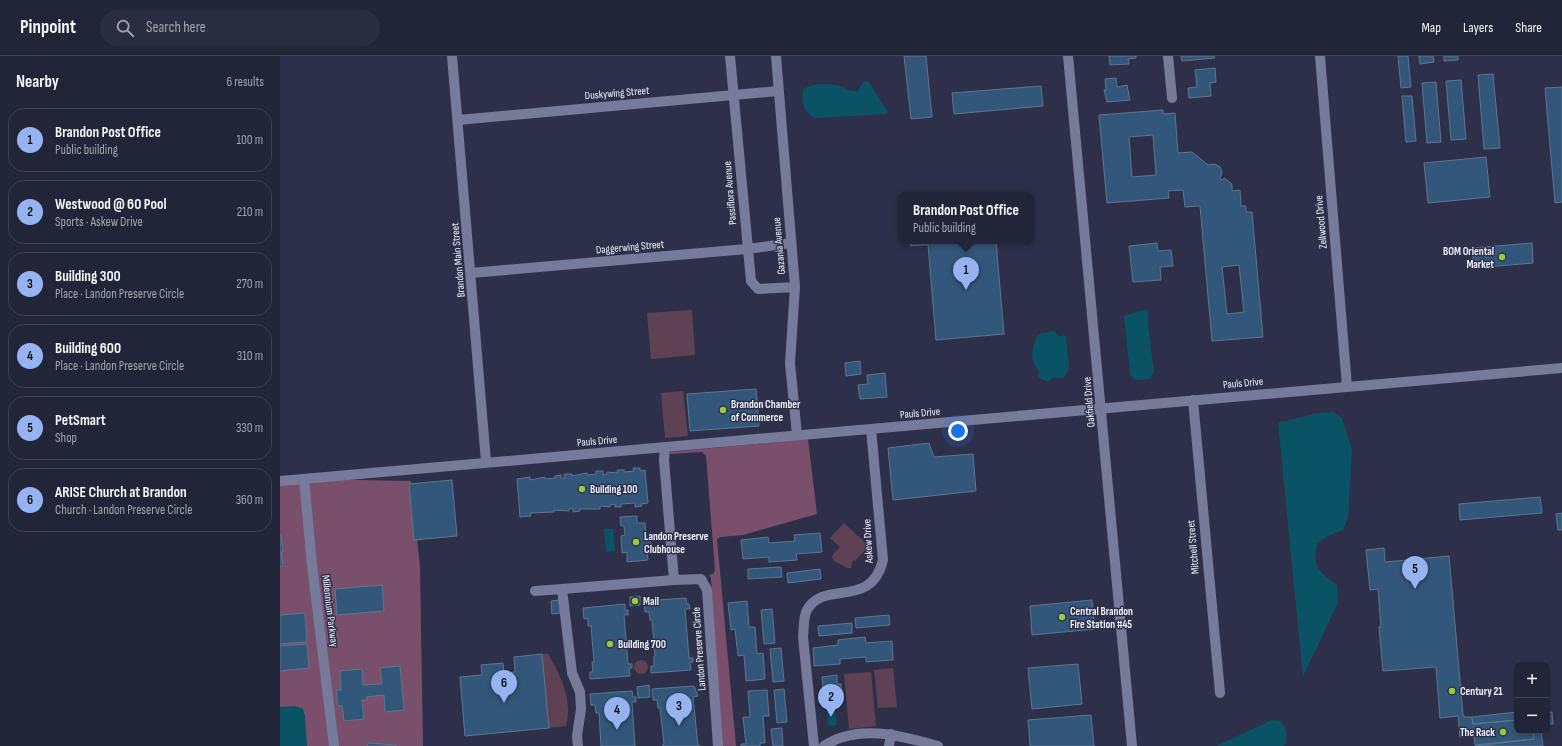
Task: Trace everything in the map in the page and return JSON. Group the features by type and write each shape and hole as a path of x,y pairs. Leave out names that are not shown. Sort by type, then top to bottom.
{"street":[{"name":"Brandon Main Street","path":"452,56 486,462"},
{"name":"Passiflora Avenue","path":"730,56 751,281 758,289 795,287"},
{"name":"Gazania Avenue","path":"776,56 795,287 790,364 797,435"},
{"name":"Oakfield Drive","path":"1068,56 1102,407 1132,746"},
{"path":"1168,56 1172,98"},
{"name":"Zellwood Drive","path":"1320,56 1347,386"},
{"name":"Duskywing Street","path":"458,120 778,91"},
{"name":"Daggerwing Street","path":"471,273 747,249 791,243"},
{"name":"Pauls Drive","path":"280,481 1102,407 1562,368"},
{"name":"Mitchell Street","path":"1193,400 1220,692"},
{"name":"Askew Drive","path":"814,746 803,637 807,610 818,598 827,595 854,592 869,584 880,572 883,560 871,429"},
{"path":"664,447 674,580"},
{"name":"Millennium Parkway","path":"304,479 312,565 334,746"},
{"name":"Landon Preserve Circle","path":"535,591 701,579 707,590 718,746"},
{"path":"562,589 572,673 580,692 581,709 577,736 578,746"},
{"path":"824,746 832,740 857,734 891,734 938,746"},
{"path":"889,746 891,734"}],"shaded area":[{"path":"692,310 695,355 651,359 647,313"},
{"path":"683,391 688,436 665,438 661,393"},
{"path":"808,439 817,514 743,535 720,537 717,539 736,746 722,746 711,578 709,575 713,574 715,570 706,456 702,452 670,454 670,452"},
{"path":"304,479 411,481 420,567 423,746 280,746 280,482"},
{"path":"844,523 869,546 855,561 853,560 851,568 847,568 833,560 832,556 840,547 830,538"},
{"path":"542,654 548,654 564,688 568,707 566,726 549,728"},
{"path":"638,660 644,660 648,664 648,670 644,674 638,674 634,670 634,664"},
{"path":"893,668 897,707 878,708 874,670"},
{"path":"871,672 876,726 849,729 844,674"}],"water":[{"path":"868,81 888,112 886,114 815,118 805,110 802,98 803,89 807,87 830,84 858,91 863,82"},
{"path":"1143,310 1148,311 1148,325 1154,373 1149,379 1140,380 1133,378 1130,373 1124,316"},
{"path":"1054,331 1058,336 1066,336 1069,369 1064,378 1053,378 1048,382 1038,377 1038,369 1034,364 1032,353 1037,336 1042,333"},
{"path":"1333,412 1342,418 1352,451 1348,518 1343,530 1330,535 1317,543 1316,563 1321,572 1337,585 1338,603 1303,676 1278,423 1317,413"},
{"path":"604,529 613,529 615,551 606,552"},
{"path":"295,706 303,709 305,716 307,746 280,746 280,707"},
{"path":"835,708 837,725 828,726 826,709"},
{"path":"1272,720 1281,721 1285,727 1287,736 1284,746 1216,746"}],"building":[{"path":"904,56 926,56 932,117 911,119"},
{"path":"1109,56 1136,56 1136,58 1128,59 1129,64 1110,65"},
{"path":"1181,56 1214,56 1215,58 1182,61"},
{"path":"1398,56 1408,56 1411,87 1401,88"},
{"path":"1419,56 1433,56 1434,62 1420,64"},
{"path":"1444,56 1458,56 1458,60 1444,61"},
{"path":"1215,68 1216,82 1210,83 1211,96 1189,98 1188,88 1197,87 1195,70"},
{"path":"1493,74 1500,148 1484,149 1478,75"},
{"path":"1116,78 1117,87 1127,85 1130,100 1107,102 1104,90 1106,90 1105,79"},
{"path":"1461,80 1466,139 1451,140 1446,81"},
{"path":"1436,82 1441,142 1427,143 1422,83"},
{"path":"1041,86 1043,106 954,114 952,93"},
{"path":"1562,87 1562,202 1555,203 1545,88"},
{"path":"1402,96 1412,96 1416,141 1406,142"},
{"path":"1163,110 1163,114 1175,113 1178,153 1192,152 1208,165 1215,164 1220,167 1222,172 1220,179 1222,180 1224,178 1232,184 1232,191 1240,190 1241,206 1246,206 1246,212 1252,212 1263,337 1212,341 1200,206 1185,207 1183,190 1168,191 1169,198 1107,203 1099,115","holes":["1153,135 1156,175 1132,177 1129,137","1239,265 1244,312 1227,314 1222,267"]},
{"path":"1486,157 1490,197 1428,203 1424,163"},
{"path":"1157,243 1158,251 1171,250 1173,266 1160,267 1161,280 1133,282 1129,246"},
{"path":"1532,243 1533,263 1474,268 1472,248"},
{"path":"911,244 922,244 922,245 911,246"},
{"path":"996,244 1004,334 936,340 928,245 922,245"},
{"path":"860,361 861,374 846,376 845,363"},
{"path":"885,373 887,397 860,399 858,385 868,384 867,375"},
{"name":"Brandon Chamber of Commerce","path":"756,389 759,426 690,431 687,394"},
{"path":"929,443 934,457 973,454 976,491 893,500 888,448"},
{"name":"Building 100","path":"633,468 640,468 640,471 645,470 648,503 641,504 642,506 635,507 635,503 621,504 621,507 615,507 615,504 610,505 610,507 600,506 600,509 580,509 580,511 573,512 573,508 569,509 569,511 554,510 554,512 530,513 531,516 520,517 517,479 530,477 530,480 545,477 545,479 555,478 555,476 561,475 561,478 565,478 564,474 572,474 572,476 587,473 587,475 596,474 596,471 603,471 603,475 607,474 607,472 618,473 617,470 624,470 624,472 634,471"},
{"path":"452,480 457,536 414,540 409,484"},
{"path":"1540,497 1542,513 1460,520 1459,504"},
{"path":"1562,513 1562,530 1558,530 1556,514"},
{"name":"Landon Preserve Clubhouse","path":"637,516 637,523 645,523 646,537 650,537 651,550 647,551 648,560 627,562 627,552 622,553 621,536 625,535 624,526 621,526 620,517"},
{"path":"820,533 822,552 796,554 797,560 769,562 769,557 743,559 741,540 768,537 769,543 795,541 794,535"},
{"path":"280,535 283,552 281,552 283,566 280,567"},
{"path":"1384,548 1385,562 1449,556 1463,715 1465,717 1472,717 1473,724 1514,720 1514,734 1533,734 1534,739 1475,745 1474,736 1460,737 1458,716 1440,718 1436,667 1383,671 1379,627 1381,627 1378,589 1370,590 1366,550"},
{"path":"781,567 782,577 748,579 748,569"},
{"path":"820,569 821,579 788,583 787,573"},
{"path":"382,585 384,611 337,615 335,589"},
{"name":"Mail","path":"640,596 640,605 630,606 630,597"},
{"path":"686,598 690,609 685,609 689,658 693,658 693,662 690,662 691,670 651,673 651,666 654,666 655,656 652,620 650,620 649,612 645,612 644,601"},
{"path":"559,600 560,613 552,614 551,601"},
{"name":"Central Brandon Fire Station #45","path":"1092,600 1095,629 1032,635 1030,606"},
{"path":"747,601 749,627 755,627 757,654 763,653 765,679 746,681 744,655 738,656 735,629 731,630 728,603"},
{"name":"Building 700","path":"625,604 625,610 628,610 628,615 624,615 628,664 632,664 632,668 629,668 630,676 590,679 590,672 593,672 592,662 594,662 591,626 588,626 588,618 584,619 583,608"},
{"path":"772,609 775,643 764,644 761,610"},
{"path":"305,613 307,642 280,644 280,615"},
{"path":"889,615 890,625 856,628 855,618"},
{"path":"852,623 852,633 819,636 818,626"},
{"path":"865,637 866,643 892,641 893,660 866,662 866,657 840,659 840,664 814,666 813,648 838,645 838,640"},
{"path":"307,644 309,668 280,671 280,646"},
{"path":"781,648 784,681 773,682 770,649"},
{"path":"542,654 549,728 465,736 460,677 482,675 481,665 503,663 504,673 515,672 514,657"},
{"path":"1078,664 1082,704 1032,709 1028,668"},
{"path":"400,666 404,710 385,712 384,695 366,697 367,700 362,700 364,719 344,721 342,705 338,706 336,690 341,690 340,671 362,669 363,685 382,684 380,668"},
{"path":"837,675 837,684 841,684 842,699 824,700 822,677"},
{"path":"649,685 650,697 638,698 637,687"},
{"path":"694,686 698,696 693,697 698,746 662,746 664,744 660,708 658,708 657,700 653,700 652,689"},
{"path":"784,689 787,722 777,723 774,690"},
{"path":"767,690 769,716 763,716 765,743 760,743 760,746 741,746 741,744 746,744 743,717 750,717 748,691"},
{"path":"632,691 633,697 636,697 636,702 632,702 635,746 601,746 599,713 596,713 595,705 591,705 590,694"},
{"path":"1514,712 1514,720 1473,724 1472,717"},
{"path":"1550,712 1552,712 1553,724 1550,724"},
{"path":"1091,715 1094,746 1030,746 1028,720"},
{"path":"782,728 783,746 773,746 771,729"},
{"path":"1533,734 1541,734 1543,746 1475,746 1534,739"},
{"path":"368,743 396,745 396,746 367,746"}],"place":[{"name":"BOM Oriental Market","path":"1502,257"},
{"name":"Brandon Post Office","path":"966,290"},
{"name":"Brandon Chamber of Commerce","path":"723,410"},
{"name":"Building 100","path":"582,489"},
{"name":"Landon Preserve Clubhouse","path":"636,542"},
{"name":"PetSmart","path":"1415,589"},
{"name":"Mail","path":"635,601"},
{"name":"Central Brandon Fire Station #45","path":"1062,617"},
{"name":"Building 700","path":"610,644"},
{"name":"Century 21","path":"1452,691"},
{"name":"ARISE Church at Brandon","path":"504,703"},
{"name":"Westwood @ 60 Pool","path":"831,717"},
{"name":"Building 300","path":"679,726"},
{"name":"Building 600","path":"617,730"},
{"name":"The Rack","path":"1503,732"}]}
